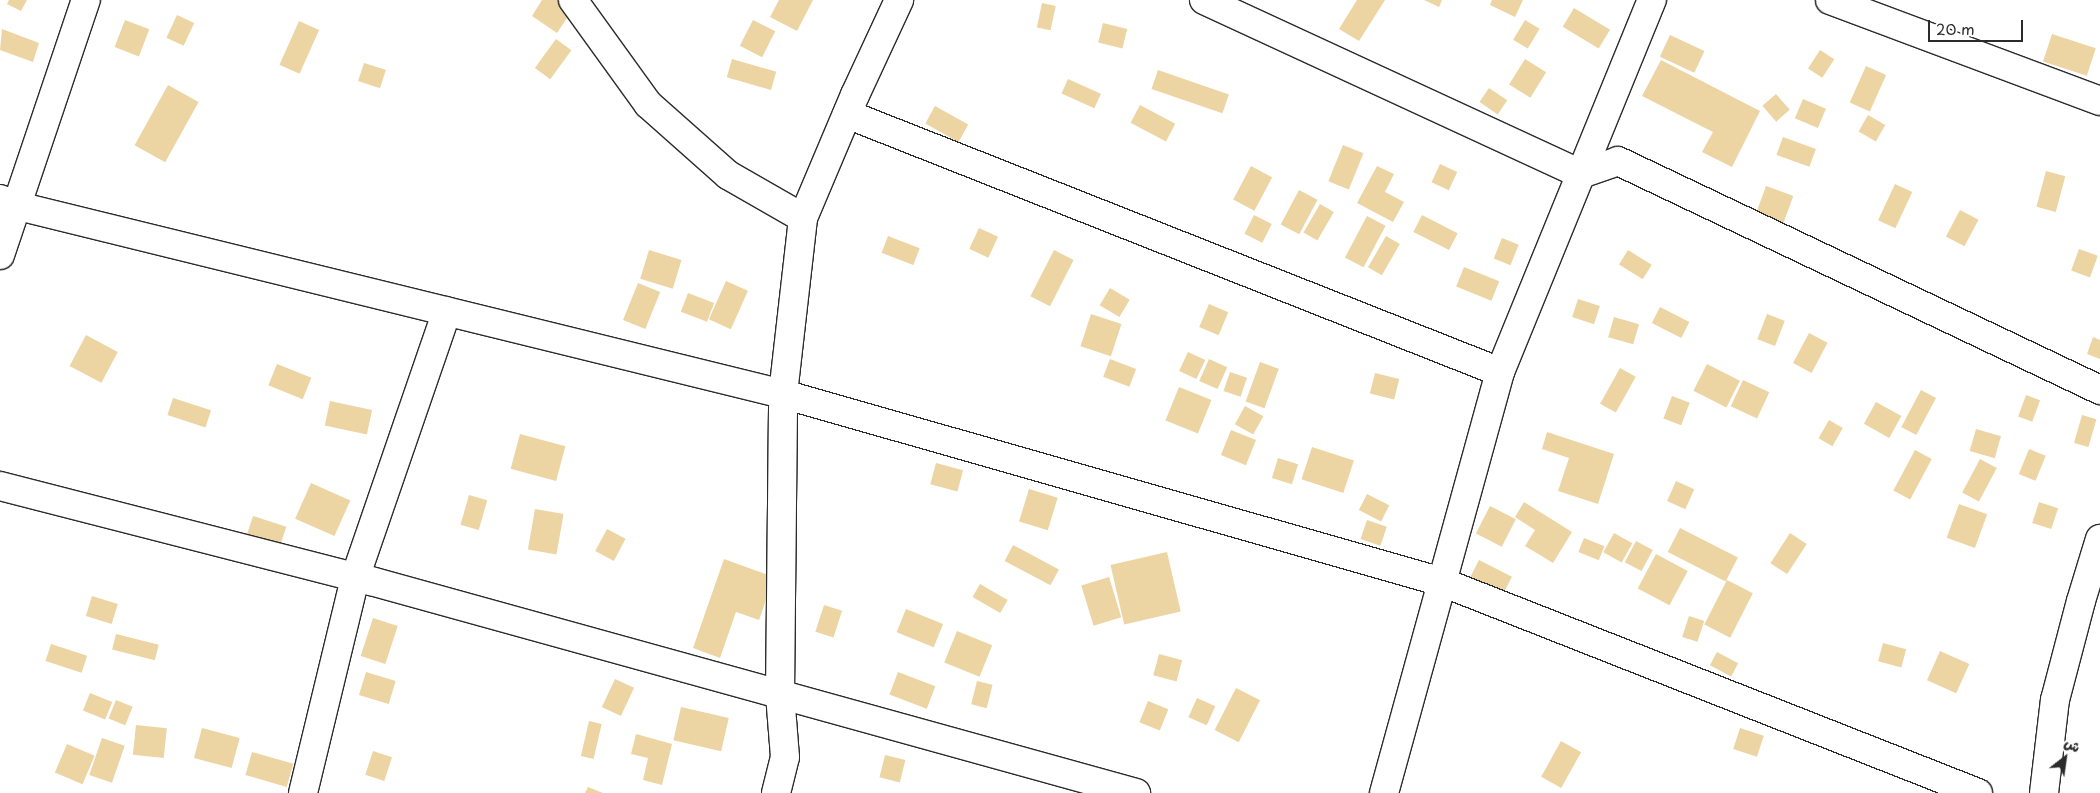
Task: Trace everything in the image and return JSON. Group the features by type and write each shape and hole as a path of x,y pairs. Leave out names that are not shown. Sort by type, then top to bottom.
{"street":[{"path":"0,255 9,203 86,0"},
{"path":"572,0 648,104 728,175 803,218"},
{"path":"776,793 785,757 780,695 783,394 803,218 847,114 899,0"},
{"path":"1204,0 1581,174 1618,162 2100,390"},
{"path":"1384,793 1500,372 1652,0"},
{"path":"1830,0 2100,101"},
{"path":"847,114 1500,372"},
{"path":"9,203 783,394 1442,582 1978,793"},
{"path":"303,793 355,578 447,311"},
{"path":"0,486 355,578 1136,793"},
{"path":"2044,793 2055,700 2081,601 2100,539"}],"building":[{"path":"9,0 27,0 21,11 7,4"},
{"path":"542,0 560,0 573,9 557,33 532,16"},
{"path":"779,0 813,0 797,31 770,17"},
{"path":"1357,0 1385,0 1359,41 1339,29"},
{"path":"1424,0 1442,0 1439,7"},
{"path":"1492,0 1523,0 1515,17 1490,5"},
{"path":"1042,3 1056,6 1050,30 1037,27"},
{"path":"1574,8 1610,30 1599,48 1563,27"},
{"path":"177,15 194,23 184,46 166,38"},
{"path":"125,20 149,29 139,56 115,47"},
{"path":"753,20 775,31 762,57 740,46"},
{"path":"1525,20 1540,29 1528,48 1513,40"},
{"path":"299,21 319,30 300,74 279,65"},
{"path":"1103,23 1127,29 1122,48 1098,42"},
{"path":"2,29 39,43 33,62 0,50"},
{"path":"2052,34 2096,48 2087,76 2043,62"},
{"path":"1670,35 1704,51 1694,73 1660,57"},
{"path":"556,39 571,50 550,79 535,68"},
{"path":"1820,50 1834,59 1822,78 1808,68"},
{"path":"732,59 776,72 771,90 727,77"},
{"path":"1525,59 1546,72 1530,98 1509,84"},
{"path":"1661,60 1760,111 1732,167 1702,152 1713,132 1642,96"},
{"path":"364,63 386,70 380,88 358,81"},
{"path":"1866,66 1886,75 1870,111 1850,103"},
{"path":"1158,70 1229,94 1222,113 1151,89"},
{"path":"1068,79 1101,94 1094,108 1061,94"},
{"path":"168,85 199,102 165,162 135,145"},
{"path":"1489,88 1507,100 1498,114 1479,102"},
{"path":"1776,94 1790,110 1776,122 1762,106"},
{"path":"1803,99 1826,109 1818,128 1795,118"},
{"path":"1140,105 1175,124 1166,141 1131,123"},
{"path":"935,106 968,124 959,142 925,123"},
{"path":"1868,115 1885,125 1876,141 1858,131"},
{"path":"1783,137 1816,149 1809,167 1777,155"},
{"path":"1343,145 1363,153 1349,189 1328,181"},
{"path":"1440,164 1457,172 1449,190 1432,182"},
{"path":"1251,166 1272,177 1254,211 1233,200"},
{"path":"1377,166 1394,174 1385,192 1404,202 1393,222 1357,203"},
{"path":"2046,171 2065,176 2056,212 2036,207"},
{"path":"1895,184 1912,192 1895,228 1878,220"},
{"path":"1766,186 1793,196 1783,223 1756,213"},
{"path":"1299,190 1318,200 1299,234 1281,224"},
{"path":"1320,204 1334,212 1317,241 1304,233"},
{"path":"1960,210 1979,220 1964,246 1946,236"},
{"path":"1254,215 1272,224 1262,243 1244,234"},
{"path":"1422,215 1458,233 1449,250 1413,232"},
{"path":"1367,216 1386,226 1363,267 1345,257"},
{"path":"979,228 998,237 988,258 969,249"},
{"path":"888,236 920,248 913,265 882,253"},
{"path":"1386,236 1400,244 1382,275 1368,267"},
{"path":"1502,238 1519,245 1510,265 1494,258"},
{"path":"2079,249 2098,256 2090,277 2071,271"},
{"path":"649,250 682,260 673,289 640,279"},
{"path":"1054,250 1074,260 1050,306 1030,296"},
{"path":"1628,250 1652,265 1643,279 1619,264"},
{"path":"1464,267 1499,281 1491,301 1456,286"},
{"path":"726,281 748,291 731,329 709,319"},
{"path":"638,283 660,292 645,329 623,320"},
{"path":"1110,288 1130,300 1119,317 1100,305"},
{"path":"688,293 714,303 707,322 681,312"},
{"path":"1578,299 1600,306 1594,324 1572,317"},
{"path":"1209,304 1228,312 1219,335 1199,327"},
{"path":"1660,307 1689,322 1681,338 1652,323"},
{"path":"1091,314 1121,324 1111,356 1080,346"},
{"path":"1767,314 1785,321 1775,346 1757,339"},
{"path":"1614,317 1639,324 1633,344 1608,337"},
{"path":"1809,333 1828,343 1812,373 1793,363"},
{"path":"86,335 118,352 101,383 70,366"},
{"path":"2093,337 2100,340 2100,359 2087,354"},
{"path":"1188,352 1205,360 1196,379 1179,371"},
{"path":"1110,359 1136,369 1129,387 1103,377"},
{"path":"1209,359 1227,367 1218,389 1199,381"},
{"path":"1260,362 1279,369 1264,408 1246,401"},
{"path":"277,364 311,378 303,399 268,385"},
{"path":"1707,364 1740,381 1726,408 1693,391"},
{"path":"1620,368 1636,377 1616,413 1600,404"},
{"path":"1230,372 1247,378 1241,397 1223,391"},
{"path":"1375,373 1399,379 1394,399 1370,393"},
{"path":"1743,380 1769,392 1757,419 1731,406"},
{"path":"1179,387 1211,400 1198,433 1166,420"},
{"path":"1921,390 1936,398 1916,435 1901,427"},
{"path":"2026,395 2040,400 2032,422 2018,417"},
{"path":"1672,396 1690,403 1681,425 1663,418"},
{"path":"173,398 211,410 205,427 167,415"},
{"path":"330,401 372,410 367,434 325,425"},
{"path":"1876,402 1901,416 1889,438 1864,424"},
{"path":"1245,406 1263,416 1253,435 1235,424"},
{"path":"2082,415 2096,419 2088,447 2074,443"},
{"path":"1829,420 1843,428 1832,446 1818,438"},
{"path":"1976,429 2001,436 1995,458 1970,451"},
{"path":"1231,430 1256,440 1246,465 1221,455"},
{"path":"1547,432 1614,454 1598,504 1558,491 1569,458 1542,449"},
{"path":"520,434 565,446 556,481 511,469"},
{"path":"1312,447 1354,461 1343,493 1301,479"},
{"path":"2029,449 2046,456 2036,481 2019,474"},
{"path":"1915,450 1932,459 1910,500 1893,491"},
{"path":"1278,458 1298,464 1292,484 1272,478"},
{"path":"1980,459 1997,468 1979,501 1962,493"},
{"path":"936,463 963,470 957,491 930,484"},
{"path":"1676,481 1694,489 1685,509 1667,501"},
{"path":"311,483 350,500 334,536 295,519"},
{"path":"1029,489 1058,498 1048,530 1019,522"},
{"path":"1367,494 1389,505 1381,521 1359,510"},
{"path":"469,495 487,500 479,530 460,525"},
{"path":"1524,502 1572,532 1553,563 1525,546 1535,530 1515,517"},
{"path":"2039,502 2058,508 2051,529 2032,523"},
{"path":"1959,504 1987,514 1975,548 1947,538"},
{"path":"1490,506 1516,519 1502,547 1476,534"},
{"path":"535,509 564,514 556,554 528,549"},
{"path":"253,516 286,527 280,547 247,536"},
{"path":"1367,520 1387,527 1380,546 1360,539"},
{"path":"1680,528 1738,558 1726,582 1668,552"},
{"path":"607,529 626,539 614,561 595,551"},
{"path":"1614,533 1632,543 1622,562 1603,552"},
{"path":"1790,533 1807,544 1787,574 1770,563"},
{"path":"1584,538 1604,546 1599,560 1578,552"},
{"path":"1636,541 1653,550 1642,571 1625,562"},
{"path":"1013,545 1059,569 1050,585 1005,561"},
{"path":"1167,552 1181,611 1124,624 1110,565"},
{"path":"1656,554 1688,571 1669,605 1638,588"},
{"path":"724,559 774,577 759,620 736,612 720,658 693,648"},
{"path":"1479,560 1512,577 1500,601 1467,584"},
{"path":"1109,577 1121,617 1094,626 1081,585"},
{"path":"1727,580 1753,593 1730,638 1704,625"},
{"path":"980,584 1008,600 1000,613 972,597"},
{"path":"92,596 118,604 112,624 86,616"},
{"path":"824,605 842,611 833,638 815,632"},
{"path":"906,609 943,624 934,647 897,632"},
{"path":"1689,616 1704,621 1697,642 1682,637"},
{"path":"373,618 398,626 385,664 361,656"},
{"path":"957,631 992,645 979,677 944,663"},
{"path":"116,634 159,645 155,660 112,650"},
{"path":"1883,643 1906,649 1901,668 1878,661"},
{"path":"51,644 87,656 82,673 45,661"},
{"path":"1940,651 1969,664 1956,693 1927,680"},
{"path":"1717,652 1738,663 1731,677 1710,665"},
{"path":"1159,654 1182,660 1176,681 1153,675"},
{"path":"366,672 396,681 389,704 359,695"},
{"path":"898,672 935,686 927,709 889,694"},
{"path":"615,679 634,688 621,716 602,707"},
{"path":"977,681 993,685 987,708 971,704"},
{"path":"1236,688 1260,700 1239,742 1215,730"},
{"path":"90,693 112,702 105,720 83,711"},
{"path":"1197,698 1215,706 1207,725 1188,717"},
{"path":"116,700 133,707 125,725 109,719"},
{"path":"1148,701 1168,709 1160,731 1139,722"},
{"path":"681,707 729,718 721,751 673,740"},
{"path":"589,721 602,724 594,759 581,756"},
{"path":"136,725 167,728 164,758 133,755"},
{"path":"202,728 240,738 232,768 194,758"},
{"path":"1740,728 1764,736 1757,757 1733,749"},
{"path":"636,734 672,744 662,785 643,780 648,758 631,754"},
{"path":"102,738 125,746 112,783 89,775"},
{"path":"1561,741 1581,752 1561,788 1541,777"},
{"path":"67,744 95,756 83,784 55,773"},
{"path":"373,751 392,757 384,781 365,775"},
{"path":"252,752 293,764 287,787 245,775"},
{"path":"885,755 905,760 900,782 879,777"},
{"path":"588,787 603,793 585,793"}]}
